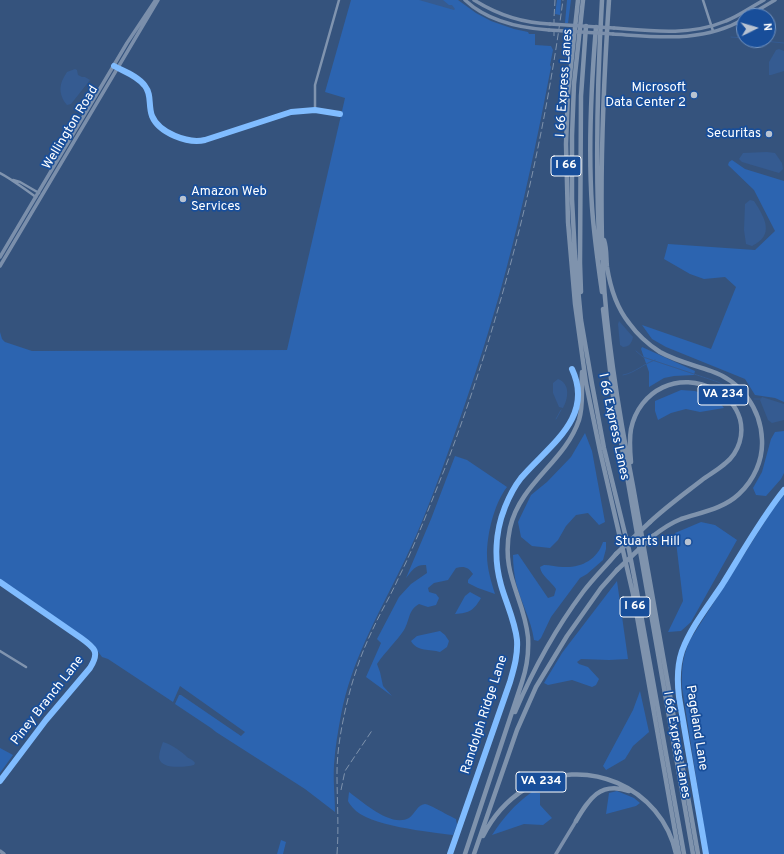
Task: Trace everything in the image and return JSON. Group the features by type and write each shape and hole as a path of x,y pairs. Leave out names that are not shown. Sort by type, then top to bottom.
{"highway":[{"name":"I 66","path":"578,0 567,109 566,185 571,272 583,362 599,445 633,594 679,854"},
{"name":"I 66 Express Lanes","path":"583,0 574,84 571,170 574,256 581,320 604,448 634,575 684,854"},
{"path":"602,0 597,145 598,219 602,292"},
{"name":"I 66","path":"609,0 601,158 602,236 606,305 612,364 623,435 698,854"},
{"path":"586,26 582,83 580,263 586,353"},
{"path":"596,27 592,86 591,188 602,292"},
{"path":"475,854 517,730 536,686 567,636 601,588 617,570 653,536 673,523 725,505 741,492 750,481 759,463 762,443 761,428 758,416 750,401 740,389 733,382 717,373 660,352 628,323 617,303 612,287 608,270 606,247 602,236"},
{"name":"I 66 Express Lanes","path":"602,292 613,396 693,854"},
{"path":"497,758 527,665 528,651 528,638 525,620 509,570 507,553 510,530 514,514 521,499 568,443 576,427 581,410 583,362"},
{"name":"VA 234","path":"465,854 497,758 520,699 536,666 554,635 584,591 616,554 668,506 725,464 734,455 741,440 742,428 739,416 731,402 723,394 713,388 691,382 673,384 660,389 651,395 638,410 631,429 630,454 633,486"},
{"name":"VA 234","path":"475,854 491,821 502,808 525,789 537,783 561,776 598,777 614,782 636,794 653,807 659,814 668,830 676,854"},
{"path":"576,821 591,798 602,791 617,789 636,794"}],"main road":[{"name":"Wellington Road","path":"0,257 130,37 157,0"},
{"name":"Wellington Road","path":"0,266 157,0"},
{"path":"465,0 485,14 520,27 585,34 683,37 713,31 736,23"},
{"path":"474,0 503,16 527,22 674,32 689,31 726,21 764,0"},
{"path":"762,8 776,0"},
{"path":"556,854 576,821"},
{"path":"0,851 4,854"}],"street":[{"path":"315,110 315,88 339,0"},
{"path":"703,0 713,31"},
{"path":"114,66 138,79 146,87 150,96 151,113 158,125 170,134 193,141 205,140 285,114 299,111 315,110 340,114"},
{"path":"0,173 43,195"},
{"path":"13,180 17,185 40,200"},
{"name":"Randolph Ridge Lane","path":"450,854 510,682 516,658 517,645 515,629 501,585 497,566 497,538 500,520 509,497 517,484 558,441 569,426 578,397 575,376 572,369"},
{"name":"Pageland Lane","path":"706,854 678,688 679,664 683,650 694,628 769,509 784,490"},
{"name":"Piney Branch Lane","path":"0,582 92,646 95,651 95,659 85,673 46,720 0,781"},
{"path":"0,651 26,667"}],"shaded area":[{"path":"351,0 458,0 476,13 491,21 528,32 529,34 535,34 535,45 551,46 553,50 541,118 519,220 492,321 476,372 450,447 417,534 366,640 345,695 334,759 335,812 305,789 175,704 179,695 181,695 241,736 245,732 180,686 173,702 108,659 102,657 91,642 0,579 0,332 2,339 5,342 32,351 287,350 345,98 325,92"},
{"path":"419,0 443,0 449,5 452,5 455,9 454,10"},
{"path":"557,0 561,0 560,15 555,14"},
{"path":"567,0 571,0 568,23 565,23"},
{"path":"779,49 784,51 784,71 769,75 769,62 776,50"},
{"path":"75,69 77,70 78,75 90,80 71,104 67,105 61,95 60,88 67,72"},
{"path":"743,153 775,153 782,163 783,169 779,173 742,162 739,159"},
{"path":"732,160 745,169 784,181 784,402 775,398 755,395 745,379 666,347 652,339 642,325 711,349 736,287 725,277 704,279 690,274 664,259 668,244 755,250 775,231 754,190 728,165"},
{"path":"750,200 754,201 758,207 766,226 764,237 752,246 746,244 744,230 745,204"},
{"path":"619,321 633,337 630,344 625,347 620,345"},
{"path":"642,347 695,371 694,375 664,378 649,387 649,372 641,349"},
{"path":"558,379 565,384 567,388 567,396 563,408 559,407 553,393 553,383"},
{"path":"681,390 695,391 716,398 724,408 700,412 686,409 671,413 658,420 655,411 655,401"},
{"path":"762,397 784,404 784,420 772,423 768,420 760,400"},
{"path":"784,431 784,473 781,479 766,496 756,495 753,488 762,472 771,439 775,432"},
{"path":"585,433 592,451 605,522 599,525 588,513 576,515 566,526 558,540 550,548 532,546 521,537 518,522 531,495 547,482 571,457"},
{"path":"455,456 467,460 507,487 495,510 488,538 488,565 495,594 468,583 468,580 473,574 468,568 464,567 456,568 448,580 434,583 428,588 429,592 436,594 439,598 436,605 428,607 419,604 415,606 404,630 377,664 383,686 392,696 366,677 381,643 377,639 399,597 411,584 427,573 426,565 420,565 412,570 406,578 431,519"},
{"path":"784,495 784,854 708,854 682,687 682,668 684,658 690,640 771,512"},
{"path":"701,522 715,525 737,540 691,622 681,631 668,632 683,601 675,533"},
{"path":"603,542 606,542 606,549 603,560 580,578 551,617 541,638 538,641 534,640 531,625 516,583 513,555 518,554 548,598 554,596 556,589 544,576 540,567 544,565 570,567 588,562 597,554"},
{"path":"617,581 628,659 581,659 577,662 588,667 599,679 596,685 592,687 572,680 548,685 544,683 562,653"},
{"path":"470,592 481,598 474,608 468,612 455,614 465,596"},
{"path":"440,631 449,641 447,647 440,652 420,649 411,641 417,636"},
{"path":"640,691 649,732 633,746 625,759 606,770 603,766 633,710"},
{"path":"163,742 175,747 193,761 195,763 194,765 174,767 161,762 159,758"},
{"path":"0,748 13,755 0,773"},
{"path":"617,791 634,798 640,803 636,806 606,814 609,793"},
{"path":"349,792 369,807 394,820 409,818 420,806 425,804 456,819 457,825 453,835 385,824 361,814 353,808 348,801"},
{"path":"532,792 540,793 540,805 552,818 543,825 524,824 492,835 510,812"},
{"path":"281,840 286,842 283,854 277,854"}],"waterway":[{"path":"731,37 736,37"},
{"path":"776,42 784,43"},
{"path":"636,351 643,357 718,382 730,389 744,401 747,401"},
{"path":"623,375 655,360"},
{"path":"754,399 761,399"},
{"path":"556,419 561,410"}],"railway":[{"path":"554,36 555,0"},
{"path":"337,854 337,773 339,744 349,694 367,641 395,586 423,524 466,411 485,354 518,237 544,119 563,0"},
{"path":"341,790 345,771 373,729"}],"cycle path":[{"path":"114,66 142,82 147,89 152,116 156,122 167,132 183,139 198,141 205,140 291,112 315,110 340,114"},
{"path":"450,854 510,682 516,656 516,633 501,585 497,566 497,536 499,526 507,503 518,481 555,442 573,417 578,402 578,386 572,369"},
{"path":"706,854 679,697 679,662 682,651 695,625 759,525 784,490"},
{"path":"0,582 86,642 93,648 95,654 95,658 90,668 46,720 0,781"}],"place":[{"name":"Microsoft Data Center 2","path":"694,95"},
{"name":"Securitas","path":"769,134"},
{"name":"Amazon Web Services","path":"183,199"},
{"name":"Stuarts Hill","path":"688,542"}]}
